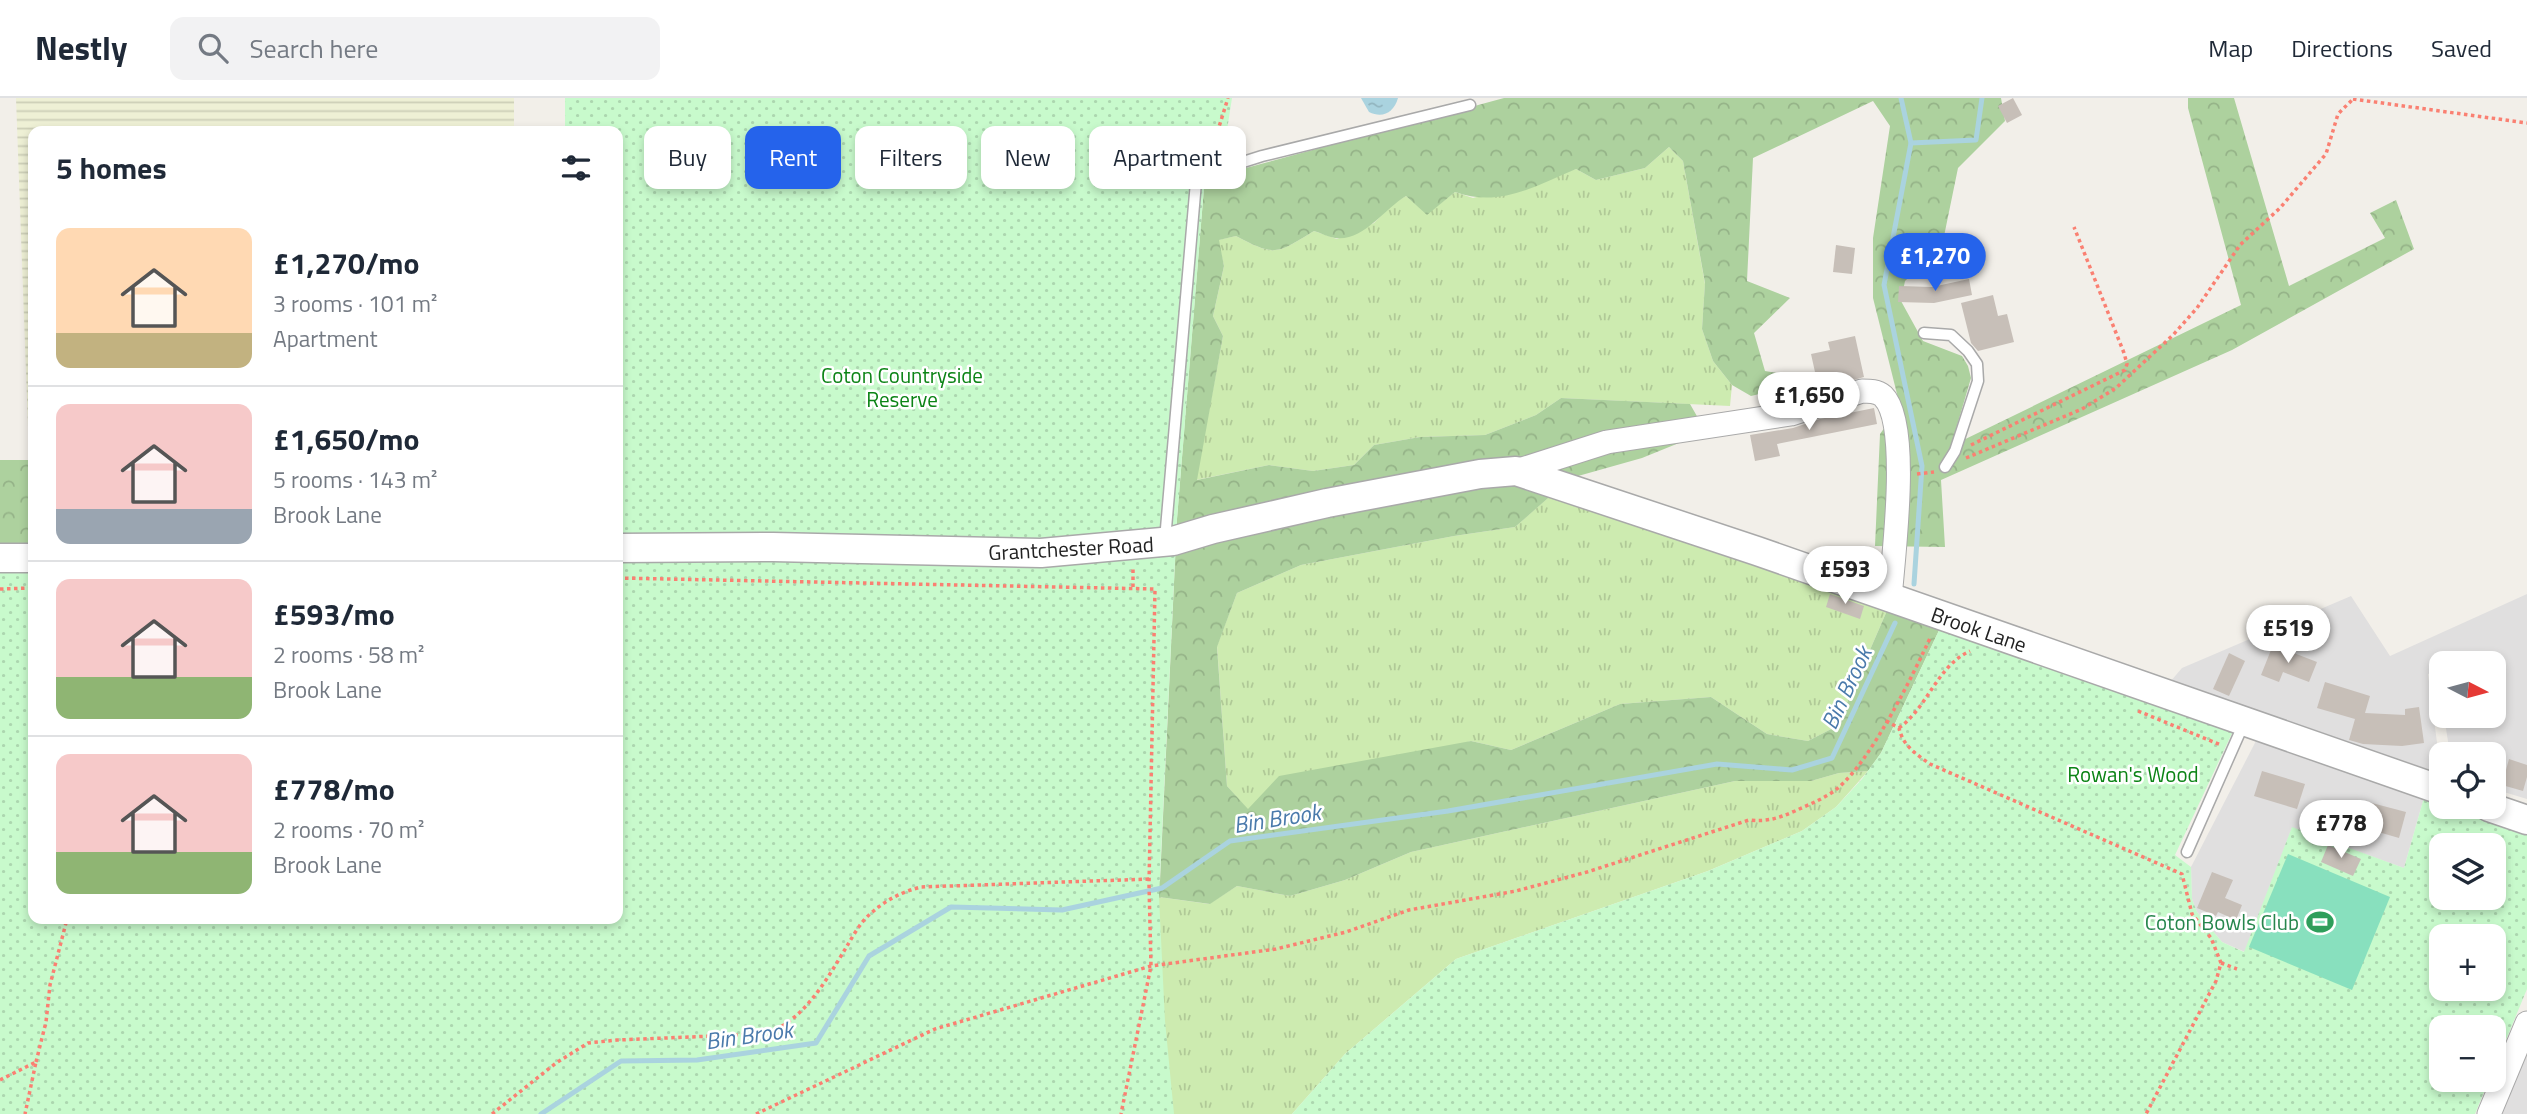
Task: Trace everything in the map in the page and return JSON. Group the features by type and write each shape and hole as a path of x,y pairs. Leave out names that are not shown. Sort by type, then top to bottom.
{"street":[{"path":"1516,471 1607,442 1791,414 1862,391 1873,391 1882,395 1893,411 1898,435 1891,599"},
{"name":"Grantchester Road","path":"623,548 774,547 1041,553 1164,542 1327,503 1479,474 1516,471"},
{"name":"Brook Lane","path":"1516,471 1757,551 2429,786"},
{"path":"0,558 28,558"},
{"path":"2506,813 2527,820"},
{"path":"2489,1114 2527,1023"}],"lane":[{"path":"1246,161 1470,105"},
{"path":"1164,542 1195,189"},
{"path":"1924,333 1951,335 1977,364 1978,381 1953,453 1940,470"},
{"path":"2187,852 2244,723"}],"path":[{"path":"1219,126 1228,98"},
{"path":"1914,475 1940,470 2082,409 2116,388 2173,335 2197,308 2240,245 2280,208 2326,154 2338,114 2353,98 2527,122"},
{"path":"1953,453 2125,370 2127,364 2124,353 2074,227"},
{"path":"623,579 1155,589 1149,881 1151,966 1121,1114"},
{"path":"0,589 28,589"},
{"path":"756,1114 935,1029 1151,966 1201,961 1288,946 1346,932 1409,910 1516,891 1587,872 1749,820 1764,822 1810,804 1841,786 1862,761 1931,635 1932,621 1927,611"},
{"path":"1899,728 1913,717 1952,663 1975,649"},
{"path":"2127,706 2232,750"},
{"path":"1886,721 1899,728"},
{"path":"1899,728 1906,746 1930,764 2182,874 2192,914 2211,938 2221,963 2216,981 2146,1114"},
{"path":"492,1114 556,1063 588,1043 762,1034 775,1031 807,1004 867,916 905,891 921,887 1149,881"},
{"path":"25,1114 46,1022 50,985 66,924"},
{"path":"2221,963 2238,969"},
{"path":"0,1080 36,1062"}],"shaded area":[{"path":"2527,594 2527,799 2506,793 2506,742 2448,742 2446,728 2506,728 2506,651 2429,651 2429,728 2435,728 2437,742 2429,742 2429,769 2305,732 2170,682 2182,668 2351,596 2390,656"},
{"path":"2258,737 2425,794 2404,868 2292,828 2245,952 2222,942 2197,912 2192,899 2191,867"},
{"path":"2527,1048 2527,1114 2499,1114"}],"green space":[{"path":"16,98 514,98 514,126 28,126 28,427"},
{"name":"Coton Countryside Reserve","path":"565,98 1232,98 1228,126 1089,126 1089,189 1204,189 1177,519 1159,897 1165,1021 1174,1114 0,1114 0,558 28,558 28,924 623,924 623,126 565,126"},
{"path":"1504,98 2001,98 2005,121 1958,168 1942,246 1905,281 1901,301 1923,341 1962,356 1968,366 1971,378 1951,446 2241,305 2188,108 2188,98 2234,98 2289,286 2385,238 2370,213 2396,200 2414,249 2232,350 1941,480 1945,547 1875,546 1880,434 1900,406 1873,298 1873,238 1890,126 1873,101 1753,158 1747,281 1790,298 1754,333 1765,371 1817,380 1751,396 1732,385 1713,361 1702,329 1705,283 1683,161 1669,147 1645,168 1596,180 1576,169 1532,188 1502,196 1487,198 1455,192 1427,215 1406,196 1364,230 1345,238 1314,231 1276,250 1268,250 1236,236 1219,240 1224,266 1213,316 1223,336 1197,480 1269,465 1313,471 1354,465 1374,445 1420,437 1485,435 1536,415 1561,398 1690,404 1706,432 1642,458 1571,478 1515,527 1301,565 1237,593 1217,647 1227,786 1248,809 1279,776 1471,741 1511,750 1620,704 1711,697 1767,734 1808,741 1837,726 1889,606 1942,624 1881,753 1868,771 1839,773 1811,781 1735,781 1411,852 1345,880 1290,896 1237,886 1210,904 1159,897 507,1114 1160,881 1177,519 1204,189 1246,189 1246,168"},
{"path":"1669,147 1683,161 1705,284 1702,329 1713,361 1732,385 1730,406 1561,398 1536,415 1485,435 1420,437 1374,445 1354,465 1313,471 1269,465 1196,480 1223,336 1213,316 1224,266 1218,240 1236,236 1268,250 1276,250 1314,231 1337,239 1374,223 1392,204 1406,196 1427,214 1455,192 1473,198 1576,169 1596,180 1645,168"},
{"path":"0,460 28,460 28,544 0,545"},
{"path":"1549,497 1889,606 1837,726 1808,741 1767,734 1711,697 1620,704 1511,750 1471,741 1248,810 1227,786 1217,646 1237,593 1301,565 1515,527"},
{"name":"Rowan's Wood","path":"1942,624 2234,729 2175,855 2191,867 2192,899 2197,912 2222,942 2244,952 2292,827 2404,868 2425,794 2429,795 2429,819 2500,819 2527,828 2527,989 2506,1040 2506,1015 2429,1015 2429,1092 2484,1092 2475,1114 1292,1114 1345,1054 1456,959 1708,871 1802,831 1836,807 1881,753"},
{"path":"1868,771 1836,807 1802,831 1708,871 1456,959 1345,1054 1292,1114 582,1114 1159,897 1209,904 1237,886 1290,896 1345,880 1411,852 1735,781 1811,781 1839,773"},
{"name":"Coton Bowls Club","path":"2288,854 2390,897 2352,990 2249,947"}],"water":[{"path":"1361,98 1398,98 1391,110 1379,115 1369,112"}],"building":[{"path":"2013,98 2022,115 2007,123 1998,106"},
{"path":"1836,245 1855,248 1852,274 1833,272"},
{"path":"1969,279 1972,295 1934,303 1898,302 1899,286 1932,287"},
{"path":"1993,295 1998,316 2007,314 2014,342 1978,351 1971,343 1961,303"},
{"path":"1855,336 1864,377 1819,390 1811,354 1830,350 1828,342"},
{"path":"1874,408 1877,424 1777,444 1780,456 1755,461 1750,435 1793,428 1820,419"},
{"path":"1830,594 1864,606 1860,619 1826,607"},
{"path":"2273,645 2317,662 2309,682 2283,672 2279,682 2261,675"},
{"path":"2229,653 2245,661 2229,696 2213,689"},
{"path":"2325,682 2370,696 2365,713 2405,715 2405,709 2419,707 2424,743 2402,746 2363,744 2349,740 2355,719 2317,708"},
{"path":"2509,759 2527,765 2523,791 2506,786"},
{"path":"2262,771 2305,784 2297,809 2254,796"},
{"path":"2368,802 2406,812 2399,838 2361,827"},
{"path":"2328,845 2361,859 2353,876 2321,862"},
{"path":"2212,872 2233,880 2225,898 2242,905 2236,920 2218,912 2216,916 2197,908"}],"waterway":[{"name":"Bin Brook","path":"1901,98 1911,143 1884,285 1922,466 1914,584"},
{"path":"1911,143 1976,140 1982,98"},
{"name":"Bin Brook","path":"541,1114 621,1061 697,1060 816,1043 869,956 951,907 1062,910 1162,888 1230,841 1448,811 1717,764 1792,770 1832,758 1895,623"}],"place":[{"name":"Coton Bowls Club","path":"2320,922"}]}
